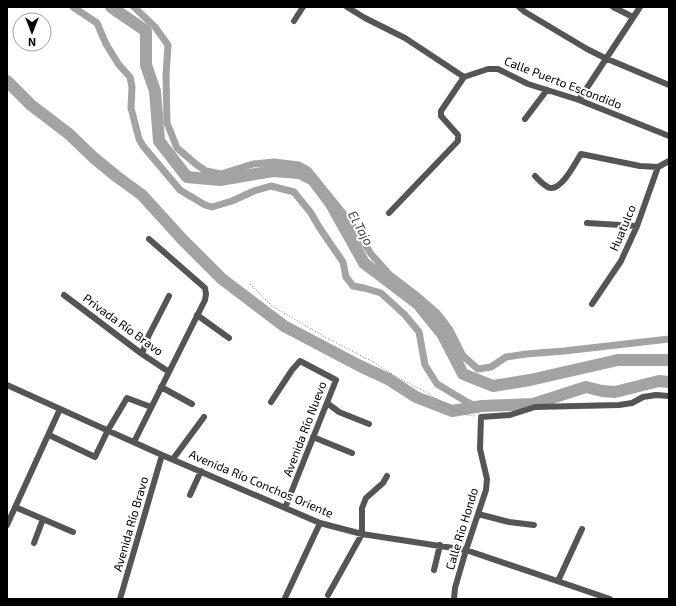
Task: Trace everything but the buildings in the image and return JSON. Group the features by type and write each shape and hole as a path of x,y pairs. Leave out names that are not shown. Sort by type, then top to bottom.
{"street":[{"path":"294,21 304,7"},
{"path":"347,7 365,18 405,38 464,77 441,111 441,116 458,135 458,141 389,213"},
{"path":"519,7 526,9 587,49 669,85"},
{"path":"613,7 633,17"},
{"path":"579,100 605,58 640,7"},
{"name":"Calle Puerto Escondido","path":"464,77 488,69 498,69 528,84 579,100 669,136"},
{"path":"526,119 547,90"},
{"path":"535,176 544,185 550,188 555,188 562,183 581,154 640,166 658,167 669,161"},
{"name":"Huatulco","path":"592,304 621,261 637,226 658,167"},
{"path":"587,223 637,226"},
{"name":"Privada Río Bravo","path":"134,442 205,300 206,294 205,288 149,239"},
{"name":"Privada Río Bravo","path":"64,295 142,354 169,372"},
{"path":"142,354 148,337 169,296"},
{"path":"197,315 229,338"},
{"name":"Avenida Río Nuevo","path":"271,402 292,370 300,361 336,380 285,508"},
{"name":"Avenida Río Conchos Oriente","path":"7,385 200,472 320,523 362,534 466,550 610,599"},
{"path":"161,387 192,404"},
{"path":"481,417 510,415 535,407 619,405 632,403 643,397 656,395 669,396"},
{"path":"49,435 94,457 127,398 151,407"},
{"path":"327,403 339,412 369,424"},
{"path":"7,525 60,409"},
{"path":"173,460 204,417"},
{"name":"Calle Río Hondo","path":"454,599 455,588 466,550 486,490 487,479 480,449 481,417"},
{"path":"313,437 352,453"},
{"name":"Avenida Río Bravo","path":"120,599 162,455"},
{"path":"190,495 200,472"},
{"path":"328,595 362,534 362,508 366,498 384,483 387,476"},
{"path":"15,507 73,532"},
{"path":"478,514 502,520 534,525"},
{"path":"34,543 43,519"},
{"path":"285,598 320,523"},
{"path":"558,581 582,529"},
{"path":"434,570 440,545"}],"path":[{"path":"250,284 272,306 325,337 376,363 400,379 426,392 448,407 467,415 481,417"}],"waterway":[{"path":"73,7 97,23 106,44 119,65 130,77 132,87 131,108 139,139 143,146 180,190 205,205 212,207 271,186 294,192 311,213 343,262 346,277 353,286 381,293 405,315 419,332 425,365 437,384 477,407"},
{"name":"El Tajo","path":"111,7 146,31 146,65 155,91 159,141 187,177 220,180 273,171 300,173 313,180 331,204 364,263 418,304 443,335 463,374 493,386 530,380 618,360 669,360"},
{"path":"134,7 155,27 168,45 166,75 167,123 177,148 206,171 221,174 253,164 274,162 299,165 308,170 351,223 371,254 390,275 437,313 450,330 463,356 478,369 491,367 506,357 669,339"},
{"path":"7,81 31,105 69,134 94,158 116,176 142,195 182,239 222,279 284,326 388,379 416,397 452,411 482,406 533,404 586,387 602,391 615,392 659,381 669,382"}]}
